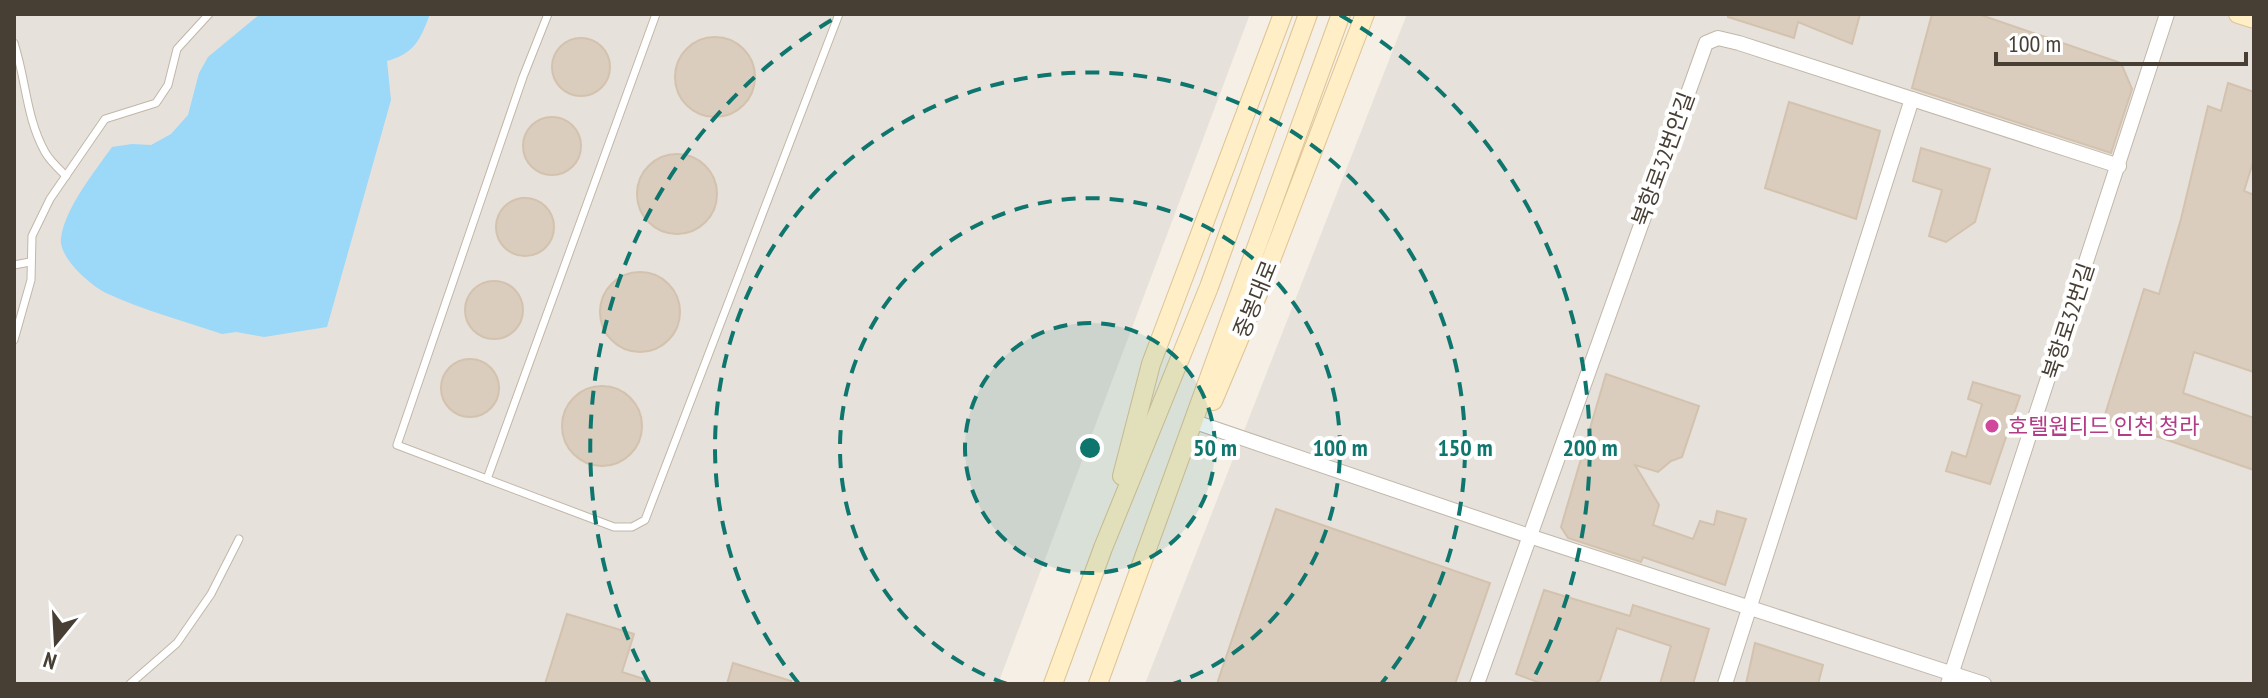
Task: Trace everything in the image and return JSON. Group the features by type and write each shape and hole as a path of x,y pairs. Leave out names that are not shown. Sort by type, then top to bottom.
{"main road":[{"path":"1103,548 1151,364 1283,14"},
{"path":"1053,684 1103,548 1209,287 1308,14"},
{"name":"중봉대로","path":"1199,423 1236,297 1341,14"},
{"name":"중봉대로","path":"1098,684 1199,423 1258,294 1365,14"},
{"path":"2238,14 2254,19"}],"street":[{"name":"북항로32번길","path":"1950,679 2167,14"},
{"name":"북항로32번안길","path":"1477,684 1706,43 1718,38 1739,43 2119,166"},
{"path":"1725,684 1912,99"},
{"path":"1199,423 1529,536 1749,607 1950,679 1984,684"}],"lane":[{"path":"14,340 31,280 32,236 39,219 105,119 156,103 168,85 177,49 209,14"},
{"path":"548,14 523,77 397,445 614,527 632,527 645,520 839,14"},
{"path":"487,479 656,14"},
{"path":"14,43 22,66 31,119 46,154 66,176"},
{"path":"14,265 30,262"},
{"path":"130,684 177,643 211,594 239,539"}],"shaded area":[{"path":"14,14 1250,14 998,684 14,684"},
{"path":"1407,14 2254,14 2254,684 1145,684"}],"water":[{"path":"260,14 430,14 415,44 404,54 387,61 391,100 327,327 264,337 236,332 222,334 106,293 84,277 70,262 61,245 64,226 74,202 112,147 151,145 171,134 188,115 199,73 208,57"}],"building":[{"path":"1728,14 1860,14 1852,44 1798,22 1794,38 1728,17"},
{"path":"1932,14 1978,14 2121,63 2132,89 2111,153 1912,88"},
{"path":"715,37 730,40 743,49 752,62 755,77 752,92 743,105 730,114 715,117 700,114 687,105 678,92 675,77 678,62 687,49 700,40"},
{"path":"581,38 602,46 610,67 602,88 581,96 560,88 552,67 560,46"},
{"path":"2228,83 2254,92 2254,159 2244,191 2254,195 2254,372 2194,352 2183,393 2254,418 2254,470 2104,418 2144,289 2159,294 2208,106 2221,111"},
{"path":"1789,102 1880,131 1856,219 1765,188"},
{"path":"552,117 573,125 581,146 573,167 552,175 531,167 523,146 531,125"},
{"path":"1921,148 1990,169 1975,222 1946,242 1929,236 1942,190 1913,181"},
{"path":"677,154 692,157 705,166 714,179 717,194 714,209 705,222 692,231 677,234 662,231 649,222 640,209 637,194 640,179 649,166 662,157"},
{"path":"525,198 546,206 554,227 546,248 525,256 504,248 496,227 504,206"},
{"path":"640,272 655,275 668,284 677,297 680,312 677,327 668,340 655,349 640,352 625,349 612,340 603,327 600,312 603,297 612,284 625,275"},
{"path":"494,281 515,289 523,310 515,331 494,339 473,331 465,310 473,289"},
{"path":"470,359 491,367 499,388 491,409 470,417 449,409 441,388 449,367"},
{"path":"1606,374 1699,406 1682,457 1671,461 1658,472 1635,465 1659,505 1653,525 1693,539 1700,521 1714,525 1717,511 1746,519 1725,585 1643,557 1641,562 1568,538 1561,527"},
{"path":"1973,382 2020,396 1990,484 1946,471 1952,452 1966,457 1982,404 1968,399"},
{"path":"602,386 617,389 630,398 639,411 642,426 639,441 630,454 617,463 602,466 587,463 574,454 565,441 562,426 565,411 574,398 587,389"},
{"path":"1276,509 1490,583 1455,684 1217,684"},
{"path":"1544,590 1630,616 1633,605 1709,629 1693,684 1660,684 1671,646 1617,628 1600,680 1594,684 1543,684 1516,674"},
{"path":"567,614 634,634 622,672 650,681 649,684 545,684"},
{"path":"1755,643 1823,665 1818,684 1746,684"},
{"path":"733,663 791,681 791,684 727,684"}],"place":[{"name":"호텔원티드 인천 청라","path":"1992,426"}]}
